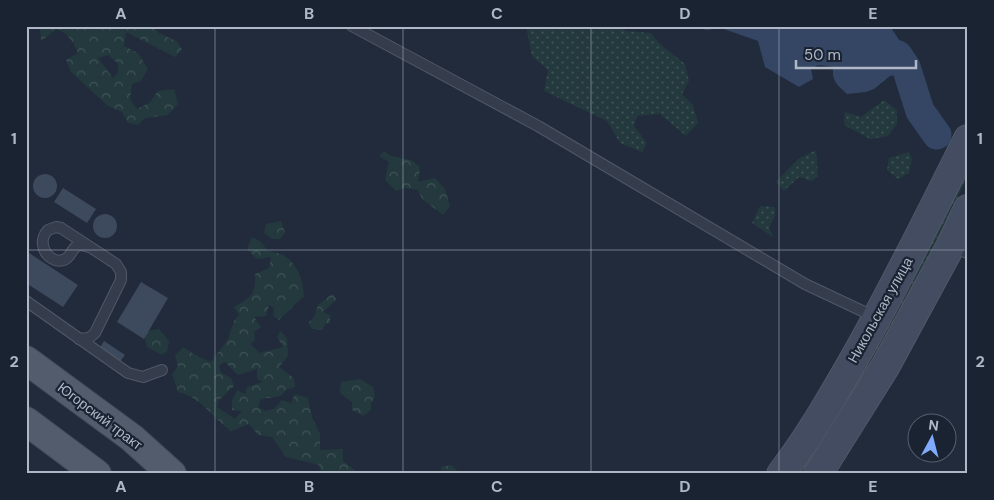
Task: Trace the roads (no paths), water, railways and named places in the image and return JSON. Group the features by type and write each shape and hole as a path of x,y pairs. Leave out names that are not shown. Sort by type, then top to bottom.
{"main road":[{"name":"Югорский тракт","path":"26,360 132,438 172,474"},
{"path":"26,421 97,474"}],"street":[{"name":"Никольская улица","path":"780,474 829,404 877,318 968,139"},
{"path":"818,474 885,367 960,235"}],"lane":[{"path":"352,26 538,126 805,284 877,318"},
{"path":"79,339 89,338 95,333 122,280 121,272 116,264 61,228 56,227 48,230 43,242 44,251 50,258 57,261 63,261 68,258 76,247 82,245 89,247"},
{"path":"26,301 128,373 137,377 143,377 162,370"}],"water":[{"path":"698,26 890,26 901,43 906,67 896,75 890,76 874,89 847,94 836,82 833,76 833,67 818,65 811,69 813,79 799,87 765,67 758,41 721,28 706,30"}],"waterway":[{"path":"827,26 860,42 898,55 906,67 920,111 937,135"}]}
